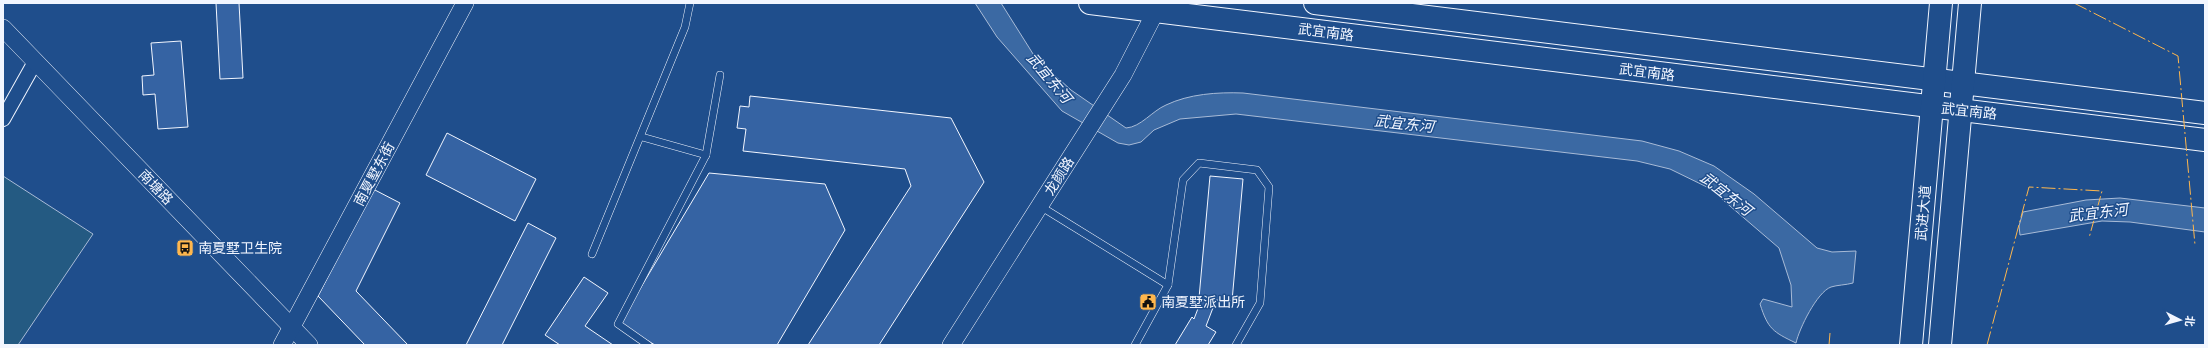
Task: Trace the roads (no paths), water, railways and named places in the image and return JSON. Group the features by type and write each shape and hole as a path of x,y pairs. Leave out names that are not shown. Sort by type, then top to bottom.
{"main road":[{"name":"武宜南路","path":"1090,3 1158,7 1932,107 2205,140"},
{"name":"武宜南路","path":"1315,3 2205,113"},
{"name":"武进大道","path":"1911,345 1941,3"},
{"name":"武进大道","path":"1940,345 1970,3"}],"street":[{"name":"南夏墅东街","path":"282,345 465,3"},
{"name":"龙颜路","path":"951,345 1123,75 1158,7"},
{"name":"南塘路","path":"3,28 309,345"},
{"path":"3,119 35,62"}],"lane":[{"path":"592,254 642,137 686,27 690,3"},
{"path":"648,345 618,324 706,155 720,75"},
{"path":"642,137 706,155"},
{"path":"1134,345 1168,285 1183,180 1200,163 1257,170 1269,187 1260,303 1236,345"},
{"path":"1040,206 1168,285"}],"water":[{"name":"武宜东河","path":"975,3 1001,3 1035,57 1071,90 1126,128 1137,125 1166,105 1184,98 1213,93 1243,93 1642,141 1679,151 1714,166 1754,194 1817,248 1832,252 1856,251 1853,283 1831,287 1820,296 1809,312 1796,343 1782,336 1772,329 1760,304 1763,299 1792,307 1791,285 1779,248 1709,188 1670,169 1637,161 1236,114 1180,119 1154,130 1141,142 1129,145 1118,143 1062,111 997,37"},
{"name":"武宜东河","path":"2120,198 2205,208 2205,232 2130,222 2102,221 2020,235 2019,226 2023,212 2086,200"}],"place":[{"name":"南夏墅卫生院","path":"185,248"},
{"name":"南夏墅派出所","path":"1148,302"}]}
